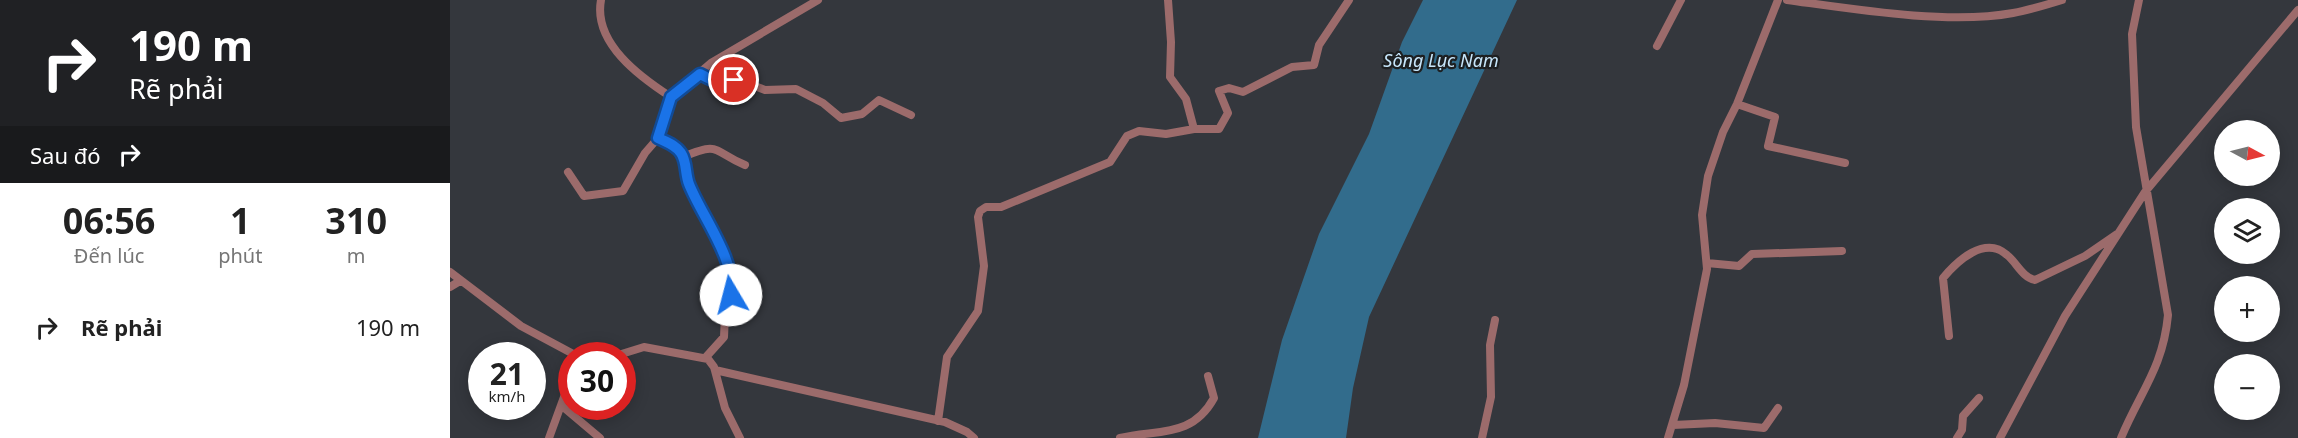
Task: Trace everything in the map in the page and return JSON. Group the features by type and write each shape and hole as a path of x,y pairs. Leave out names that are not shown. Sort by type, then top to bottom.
{"street":[{"path":"601,0 601,20 617,52 639,75 671,97"},
{"path":"568,172 584,196 619,193 626,189 645,153 658,138 671,97 711,63 818,0"},
{"path":"1168,0 1172,42 1170,77 1186,99 1194,129"},
{"path":"938,421 947,357 978,311 984,266 978,217 980,211 986,207 1001,207 1110,162 1127,136 1139,131 1166,134 1194,129 1216,131 1223,126 1228,113 1219,95 1221,89 1229,88 1243,92 1292,67 1314,65 1319,45 1349,0"},
{"path":"1656,46 1681,0"},
{"path":"1668,438 1684,385 1707,263 1702,215 1704,196 1715,154 1778,0"},
{"path":"1787,0 1838,7 1964,17 2012,14 2062,0"},
{"path":"2121,438 2153,377 2166,329 2164,285 2145,192 2136,127 2132,34 2139,0"},
{"path":"2000,438 2065,316 2145,192 2298,10"},
{"path":"700,74 718,83 739,80 765,90 796,89 823,103 841,118 862,114 879,100 911,115"},
{"path":"1737,104 1775,117 1768,146 1845,163"},
{"path":"658,138 674,146 683,157 688,183 724,258 732,285 725,315 724,337 706,357"},
{"path":"683,157 703,148 714,147 745,165"},
{"path":"1949,336 1943,278 1958,261 1973,252 1994,248 2008,255 2028,278 2035,280 2085,256 2120,232"},
{"path":"1707,263 1739,266 1752,254 1842,251"},
{"path":"450,272 521,326 558,346"},
{"path":"450,287 460,281"},
{"path":"1482,438 1490,410 1490,345 1495,320"},
{"path":"636,349 644,347 706,357 715,370 725,408 740,438"},
{"path":"715,370 938,421 962,429 974,438"},
{"path":"1120,438 1168,434 1200,420 1214,398 1208,376"},
{"path":"1957,438 1962,430 1963,416 1979,398"},
{"path":"1673,424 1715,423 1764,428 1778,408"},
{"path":"549,438 558,416"},
{"path":"579,420 600,438"}],"water":[{"name":"Sông Lục Nam","path":"1423,0 1517,0 1369,317 1353,388 1346,438 1258,438 1282,340 1319,234 1369,134 1402,42"}],"route":[{"path":"731,295 732,285 724,258 688,183 682,154 674,146 658,138 671,97 700,74 718,83 734,80"}]}
